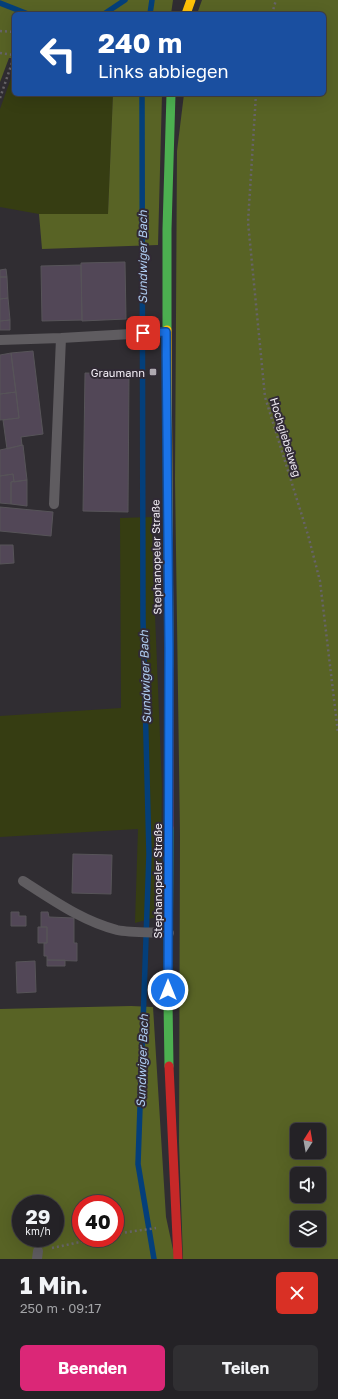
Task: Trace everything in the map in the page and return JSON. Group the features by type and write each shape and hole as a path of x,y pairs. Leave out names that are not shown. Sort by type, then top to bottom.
{"street":[{"path":"187,12 191,0"},
{"name":"Stephanopeler Straße","path":"171,96 166,332 169,640 168,1003 171,1136 178,1259"}],"lane":[{"path":"0,340 166,332"},
{"path":"54,504 61,338"},
{"path":"24,881 63,907 92,922 118,930 169,933"}],"path":[{"path":"273,12 276,0"},
{"path":"0,31 12,32"},
{"path":"0,53 12,56"},
{"path":"0,98 12,62"},
{"name":"Hochgiebelweg","path":"256,96 248,222 265,397 308,535 320,581 338,733"},
{"path":"124,1233 160,1227"},
{"path":"37,1255 72,1245"}],"green space":[{"path":"0,0 173,0 171,12 12,12 12,58 9,58 0,82"},
{"path":"202,0 338,0 338,1259 183,1259 179,1143 180,835 175,479 177,151 184,96 326,96 326,12 198,12"},
{"path":"12,76 12,96 113,96 108,214 39,214 0,207 0,109"},
{"path":"113,96 162,96 158,245 42,249 39,214 108,214"},
{"path":"152,517 162,786 160,916 135,923 138,829 0,837 0,716 121,708 120,518"},
{"path":"131,1006 153,1007 166,1217 175,1259 0,1259 0,1009"}],"building":[{"path":"125,262 126,319 82,321 81,263"},
{"path":"81,265 82,320 42,321 41,266"},
{"path":"6,269 7,277 0,277 0,270"},
{"path":"0,277 7,277 8,298 0,299"},
{"path":"8,298 10,320 0,321 0,299"},
{"path":"10,320 10,330 0,330 0,321"},
{"path":"33,351 43,434 21,437 22,445 7,449 3,420 19,418 11,353"},
{"path":"11,353 16,392 0,394 0,355"},
{"path":"85,373 129,374 128,512 83,511"},
{"path":"16,392 19,418 0,420 0,394"},
{"path":"23,445 27,480 14,482 13,474 0,476 0,450"},
{"path":"13,474 14,481 11,482 11,504 0,503 0,476"},
{"path":"27,480 27,506 11,504 11,482"},
{"path":"0,507 53,512 51,536 0,531"},
{"path":"0,545 13,545 14,563 0,564"},
{"path":"73,854 112,855 111,894 72,893"},
{"path":"11,912 19,912 19,916 26,916 26,926 11,926"},
{"path":"41,912 48,912 49,917 74,918 74,943 77,943 77,961 47,960 47,956 44,956 44,943 47,943 47,927 41,927"},
{"path":"38,927 47,927 47,943 38,943"},
{"path":"47,960 65,960 65,966 47,966"},
{"path":"35,961 36,992 17,993 16,962"}],"waterway":[{"path":"107,12 125,0"},
{"name":"Sundwiger Bach","path":"150,12 152,0"},
{"path":"0,3 23,12"},
{"name":"Sundwiger Bach","path":"142,96 143,620 149,854 138,1164 154,1259"}],"traffic: fast":[{"path":"167,330 167,229 171,96"},
{"path":"169,828 169,1066"}],"traffic: slow":[{"path":"187,12 191,0"},
{"path":"167,330 169,666"}],"traffic: jam":[{"path":"169,666 169,828"},
{"path":"169,1066 178,1259"}],"place":[{"name":"Graumann","path":"153,372"}],"route":[{"path":"143,333 166,332 170,838 168,990"}]}
